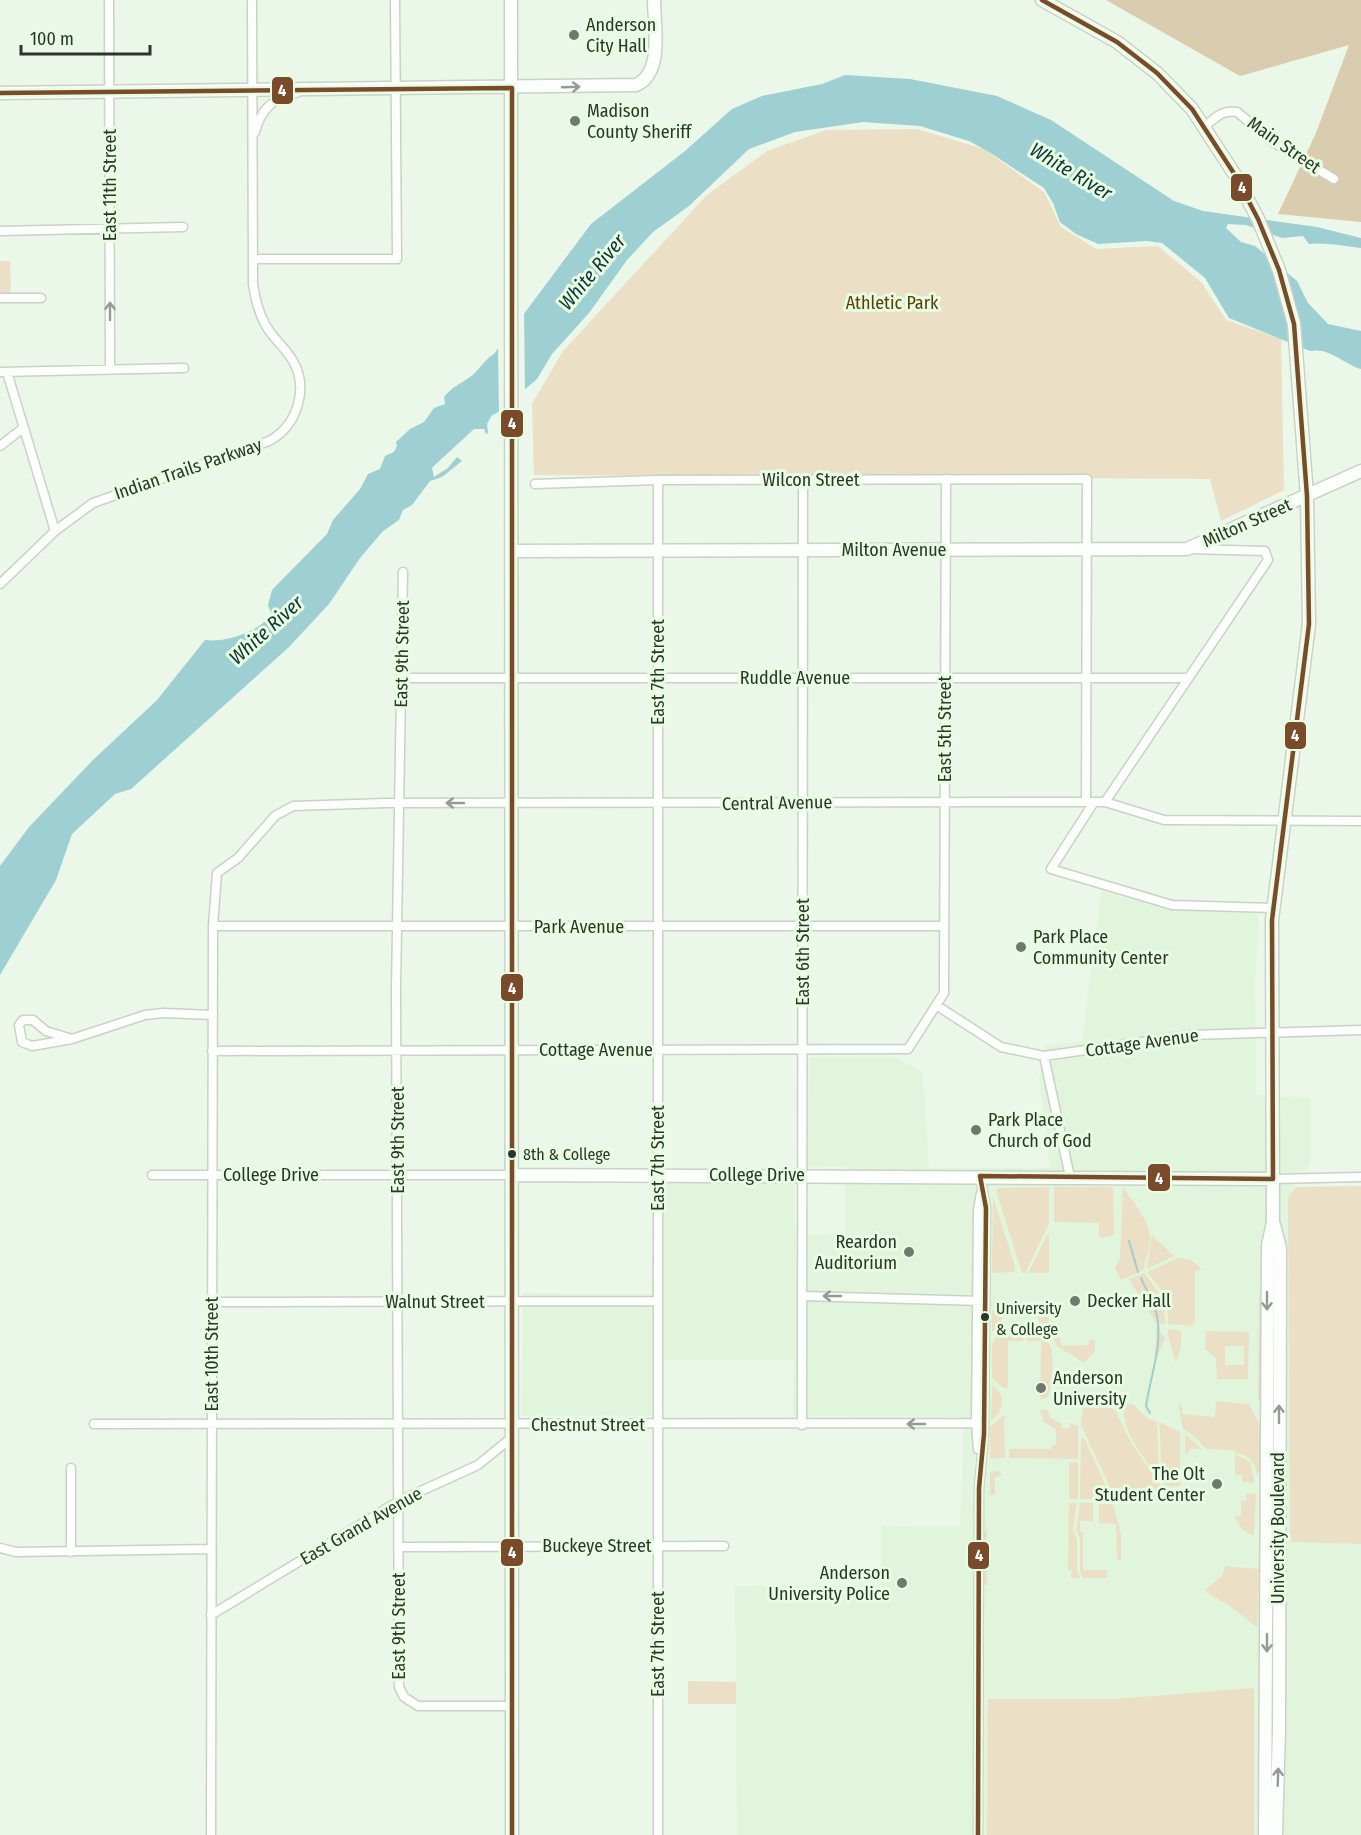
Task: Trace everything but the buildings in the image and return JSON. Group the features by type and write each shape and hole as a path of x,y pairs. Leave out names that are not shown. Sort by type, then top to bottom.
{"main road":[{"path":"511,0 512,1547 510,1706 512,1835"},
{"path":"0,93 396,89 512,94 636,85 647,79 653,65 654,0"},
{"name":"University Boulevard","path":"1042,0 1117,42 1157,73 1185,101 1235,176 1258,219 1280,270 1294,324 1307,496 1309,624 1273,908 1270,1031 1273,1222 1280,1248 1274,1279 1272,1555 1265,1835"},
{"name":"Milton Street","path":"1187,549 1361,471"},
{"name":"Milton Avenue","path":"512,551 1187,549"},
{"name":"College Drive","path":"512,1175 1273,1179"},
{"name":"University Boulevard","path":"1272,1555 1279,1729 1276,1835"}],"street":[{"name":"East 11th Street","path":"109,0 110,369"},
{"path":"252,0 252,151"},
{"path":"253,259 396,259 395,0"},
{"path":"252,151 256,126 265,108 278,98 309,90"},
{"name":"Main Street","path":"1204,127 1219,114 1230,110 1237,111 1274,142 1334,179"},
{"name":"Indian Trails Parkway","path":"0,584 55,531 80,511 110,495 269,441 288,426 300,398 300,380 293,360 265,326 258,309 253,284 252,151"},
{"path":"0,231 183,227"},
{"path":"0,298 41,298"},
{"path":"55,531 3,372 184,368"},
{"path":"0,446 22,429"},
{"name":"East 5th Street","path":"936,1005 944,993 946,479"},
{"name":"Wilcon Street","path":"535,484 658,480 1087,479 1087,550"},
{"name":"East 7th Street","path":"658,480 658,1835"},
{"name":"East 6th Street","path":"802,1425 803,480"},
{"name":"Milton Avenue","path":"1187,549 1265,551 1268,560 1188,678"},
{"path":"1087,550 1086,678 1090,802 1051,869 1172,905 1273,908"},
{"name":"East 9th Street","path":"403,572 398,927 399,1687 411,1703 423,1706 510,1706"},
{"name":"Ruddle Avenue","path":"401,678 1188,678"},
{"path":"1105,802 1188,678"},
{"name":"Central Avenue","path":"217,873 238,858 275,816 285,808 399,803 1105,802 1164,819 1361,821"},
{"name":"East 10th Street","path":"211,1835 212,1051 213,926 217,873"},
{"name":"Park Avenue","path":"213,926 944,926"},
{"name":"Cottage Avenue","path":"212,1051 908,1050 936,1005 1001,1047 1044,1056 1191,1035 1361,1030"},
{"path":"72,1039 46,1031 33,1020 23,1020 19,1025 22,1042 32,1046 72,1039 145,1015 163,1013 213,1015"},
{"path":"1044,1056 1070,1177"},
{"name":"College Drive","path":"152,1175 512,1175"},
{"path":"978,1835 979,1488 984,1434 981,1301 986,1208 981,1192 980,1176"},
{"name":"College Drive","path":"1273,1179 1361,1177"},
{"path":"802,1296 981,1301"},
{"name":"Walnut Street","path":"212,1302 658,1301"},
{"name":"Chestnut Street","path":"94,1424 212,1426 974,1423"},
{"name":"East Grand Avenue","path":"211,1615 399,1501 478,1465 511,1438"},
{"path":"71,1468 71,1552"},
{"name":"Buckeye Street","path":"399,1547 724,1546"},
{"path":"0,1548 16,1552 211,1549"}],"shaded area":[{"path":"1106,0 1361,0 1361,222 1278,214 1316,133 1349,45 1240,76"},
{"name":"Anderson University","path":"1101,891 1172,910 1255,911 1259,920 1255,980 1256,1095 1311,1098 1311,1162 1288,1197 1291,1542 1361,1544 1361,1835 737,1835 735,1586 881,1585 881,1526 960,1527 964,1417 793,1416 794,1360 652,1360 652,1416 521,1416 523,1293 651,1294 653,1183 794,1183 795,1235 845,1234 845,1166 808,1167 809,1057 895,1057 923,1072 929,1168 1050,1168 1039,1078 1046,1045 1082,1041"}],"green space":[{"name":"Athletic Park","path":"917,129 984,149 1044,192 1061,227 1096,249 1158,246 1202,283 1226,320 1281,339 1284,490 1221,521 1210,479 534,475 532,404 563,351 707,195 767,151 827,130"},
{"path":"0,261 10,261 11,295 0,295"},
{"path":"1361,1186 1361,1544 1290,1542 1288,1197 1296,1187"},
{"path":"1049,1187 1049,1224 1025,1273 1022,1273 996,1190 999,1188"},
{"path":"1054,1187 1111,1187 1113,1190 1114,1235 1099,1238 1099,1223 1054,1222"},
{"path":"1123,1187 1145,1220 1150,1242 1144,1270 1120,1279 1115,1268 1120,1258"},
{"path":"993,1197 1015,1266 1014,1272 992,1273"},
{"path":"1049,1234 1049,1273 1028,1273 1047,1235"},
{"path":"1152,1235 1174,1256 1147,1269"},
{"path":"1178,1258 1191,1260 1202,1269 1195,1271 1195,1322 1191,1326 1168,1324 1167,1297 1147,1272"},
{"path":"1145,1273 1164,1301 1165,1324 1156,1323 1129,1279"},
{"path":"1263,1287 1261,1405 1258,1397 1259,1298"},
{"path":"996,1305 1008,1306 996,1331 992,1331 992,1311"},
{"path":"1034,1306 1048,1306 1049,1329 1042,1330"},
{"path":"1156,1327 1165,1338 1155,1363"},
{"path":"1168,1329 1181,1331 1181,1347 1176,1363 1168,1335"},
{"path":"1206,1331 1249,1332 1248,1379 1217,1379 1216,1358 1205,1349","holes":["1225,1346 1244,1346 1244,1365 1225,1365"]},
{"path":"1052,1332 1055,1333 1055,1337 1059,1337 1062,1346 1089,1345 1090,1340 1095,1340 1095,1351 1084,1363 1057,1346"},
{"path":"997,1335 1023,1335 1023,1341 1008,1341 1008,1388 1003,1388 992,1378 992,1344"},
{"path":"1027,1335 1041,1338 1051,1348 1052,1374 1047,1398 1040,1399 1041,1341 1027,1341"},
{"path":"992,1385 1000,1393 1002,1403 999,1412 991,1420"},
{"path":"1216,1401 1249,1404 1260,1425 1260,1470 1257,1475 1255,1466 1248,1457 1235,1453 1235,1450 1206,1449 1183,1429 1178,1402 1182,1406 1182,1414 1215,1417"},
{"path":"1124,1404 1133,1404 1147,1418 1157,1422 1159,1477 1140,1453 1129,1433"},
{"path":"1107,1406 1115,1410 1132,1444 1163,1489 1162,1501 1116,1500 1081,1425 1083,1408"},
{"path":"1040,1410 1047,1410 1051,1418 1061,1423 1062,1428 1070,1428 1070,1423 1078,1426 1078,1459 1009,1458 1009,1449 1052,1449 1052,1445 1056,1445 1056,1429 1044,1422"},
{"path":"1003,1416 1008,1416 1004,1418 1005,1458 990,1459 990,1427"},
{"path":"1159,1422 1180,1432 1180,1486 1165,1486 1163,1481"},
{"path":"1185,1434 1202,1449 1189,1449 1188,1456 1188,1453 1185,1453"},
{"path":"1081,1438 1085,1440 1112,1500 1080,1499"},
{"path":"1235,1454 1250,1462 1255,1483 1242,1482 1242,1475 1235,1475"},
{"path":"1069,1462 1078,1462 1078,1499 1069,1499"},
{"path":"999,1471 1002,1475 995,1477 995,1495 990,1495 990,1472"},
{"path":"1256,1493 1254,1536 1242,1529 1234,1516 1241,1516 1241,1501 1246,1501 1246,1494"},
{"path":"1069,1503 1077,1503 1073,1530 1077,1538 1077,1571 1080,1578 1071,1578 1071,1570 1068,1570"},
{"path":"1080,1503 1093,1503 1093,1521 1080,1521 1080,1532 1083,1532 1083,1570 1107,1570 1107,1578 1082,1578 1080,1538 1076,1530"},
{"path":"1099,1504 1113,1504 1121,1534 1121,1560 1117,1560 1116,1524 1099,1523"},
{"path":"987,1528 987,1586 984,1583 984,1534"},
{"path":"1225,1566 1259,1569 1257,1627 1230,1606 1207,1593 1206,1589 1222,1576"},
{"path":"688,1681 736,1682 736,1704 688,1704"},
{"path":"1254,1688 1254,1835 987,1835 988,1699 1116,1699"}],"water":[{"name":"White River","path":"845,75 910,79 997,96 1051,120 1174,201 1203,211 1317,227 1361,238 1361,248 1309,244 1303,236 1282,238 1246,225 1228,224 1226,228 1241,242 1255,246 1297,281 1308,303 1328,324 1361,331 1361,369 1324,351 1310,351 1229,318 1205,278 1162,243 1146,241 1098,244 1076,234 1060,222 1044,188 969,141 920,126 863,122 795,132 749,149 689,206 653,232 627,260 589,313 552,354 537,379 492,415 487,424 488,433 486,434 484,429 474,429 432,468 434,477 448,468 457,457 462,461 442,477 430,481 412,505 403,510 399,520 383,531 360,558 329,604 289,647 131,789 115,794 72,834 56,880 0,975 0,866 29,827 93,760 157,700 205,640 233,638 252,630 267,619 271,613 268,605 272,590 327,534 333,520 360,489 368,474 380,469 385,456 394,452 396,442 410,429 424,422 434,408 445,404 444,397 473,375 494,354 591,224 685,151 732,109 762,96 822,84"}],"pier":[{"path":"524,306 525,394 499,416 498,343"}],"waterway":[{"path":"1129,1241 1138,1272"},
{"path":"1141,1278 1155,1308 1159,1332 1146,1406 1150,1413"}],"transit line":[{"name":"4","path":"978,1835 979,1488 984,1434 986,1208 980,1176 1273,1179 1272,920 1309,624 1307,496 1294,324 1279,270 1258,219 1235,175 1192,109 1157,73 1117,42 1042,0"},
{"name":"4","path":"0,93 512,88 512,1835"}],"place":[{"name":"Anderson City Hall","path":"574,35"},
{"name":"Madison County Sheriff","path":"575,121"},
{"name":"Park Place Community Center","path":"1021,947"},
{"name":"Park Place Church of God","path":"976,1130"},
{"name":"8th & College","path":"512,1154"},
{"name":"Reardon Auditorium","path":"909,1252"},
{"name":"Decker Hall","path":"1075,1301"},
{"name":"University & College","path":"985,1317"},
{"name":"Anderson University","path":"1041,1388"},
{"name":"The Olt Student Center","path":"1217,1484"},
{"name":"Anderson University Police","path":"902,1583"}]}
